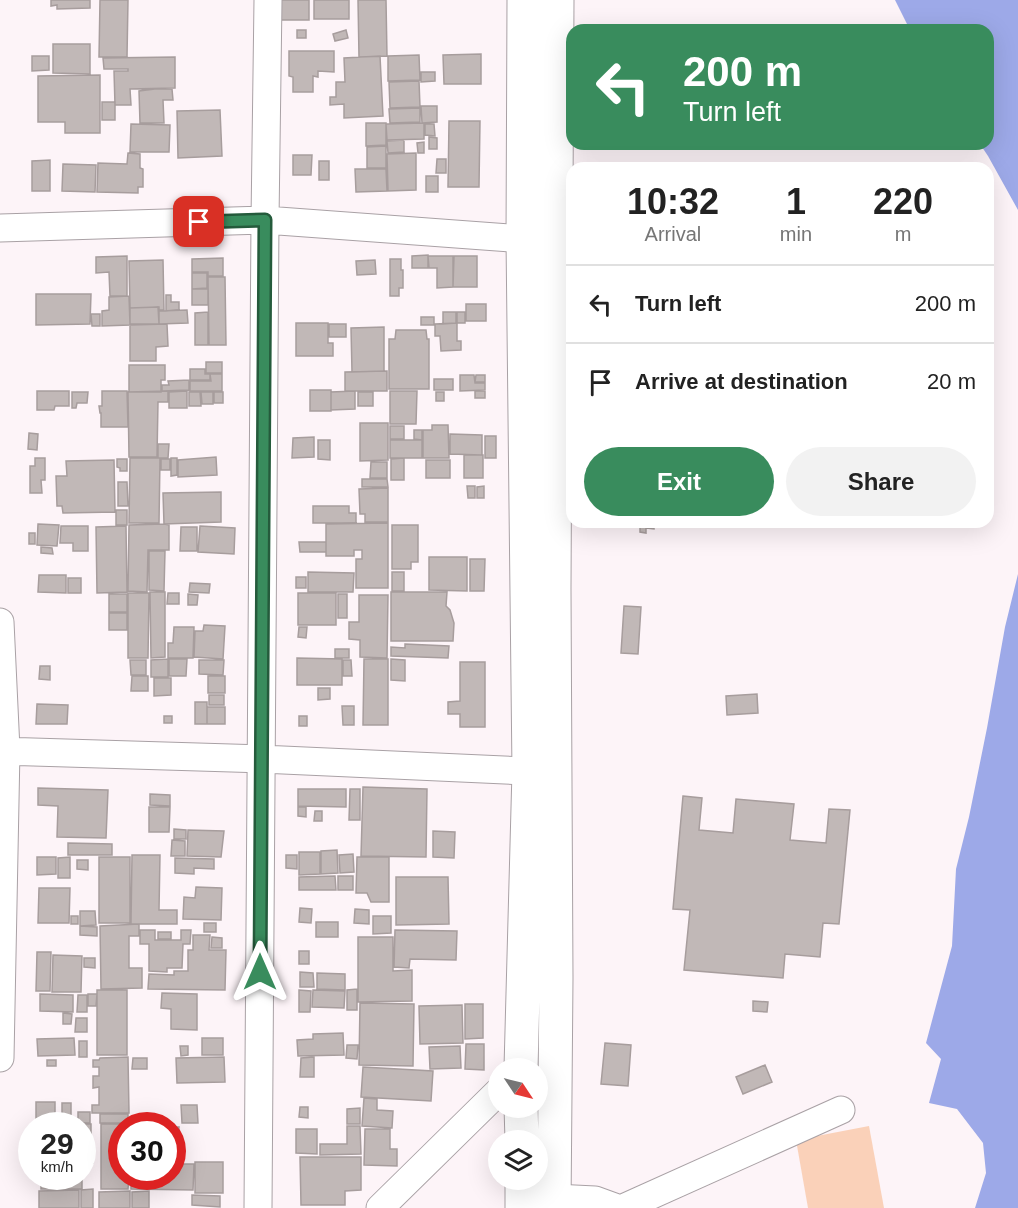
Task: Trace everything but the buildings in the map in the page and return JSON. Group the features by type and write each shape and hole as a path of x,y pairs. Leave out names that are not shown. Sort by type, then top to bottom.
{"street":[{"path":"258,1208 268,0"},
{"path":"524,0 523,239 542,772 556,978 554,1203 596,1200 617,1208"},
{"path":"522,1058 542,772 557,0"},
{"path":"0,228 265,220 523,239"},
{"path":"0,622 3,751 0,1058"},
{"path":"3,751 261,759 542,772"},
{"path":"380,1208 488,1102"},
{"path":"623,1208 841,1110"},
{"path":"522,1190 522,1208"}],"shaded area":[{"path":"869,1126 884,1208 808,1208 796,1140"}],"water":[{"path":"895,0 1018,0 1018,210 994,167 994,162 991,162 984,150 994,150 994,24 907,24"},
{"path":"1018,574 1018,1208 975,1208 986,1173 983,1143 957,1109 929,1103 941,1059 926,1043 952,946 956,869 969,817 1005,627"}],"route":[{"path":"199,222 265,220 260,972"}]}
